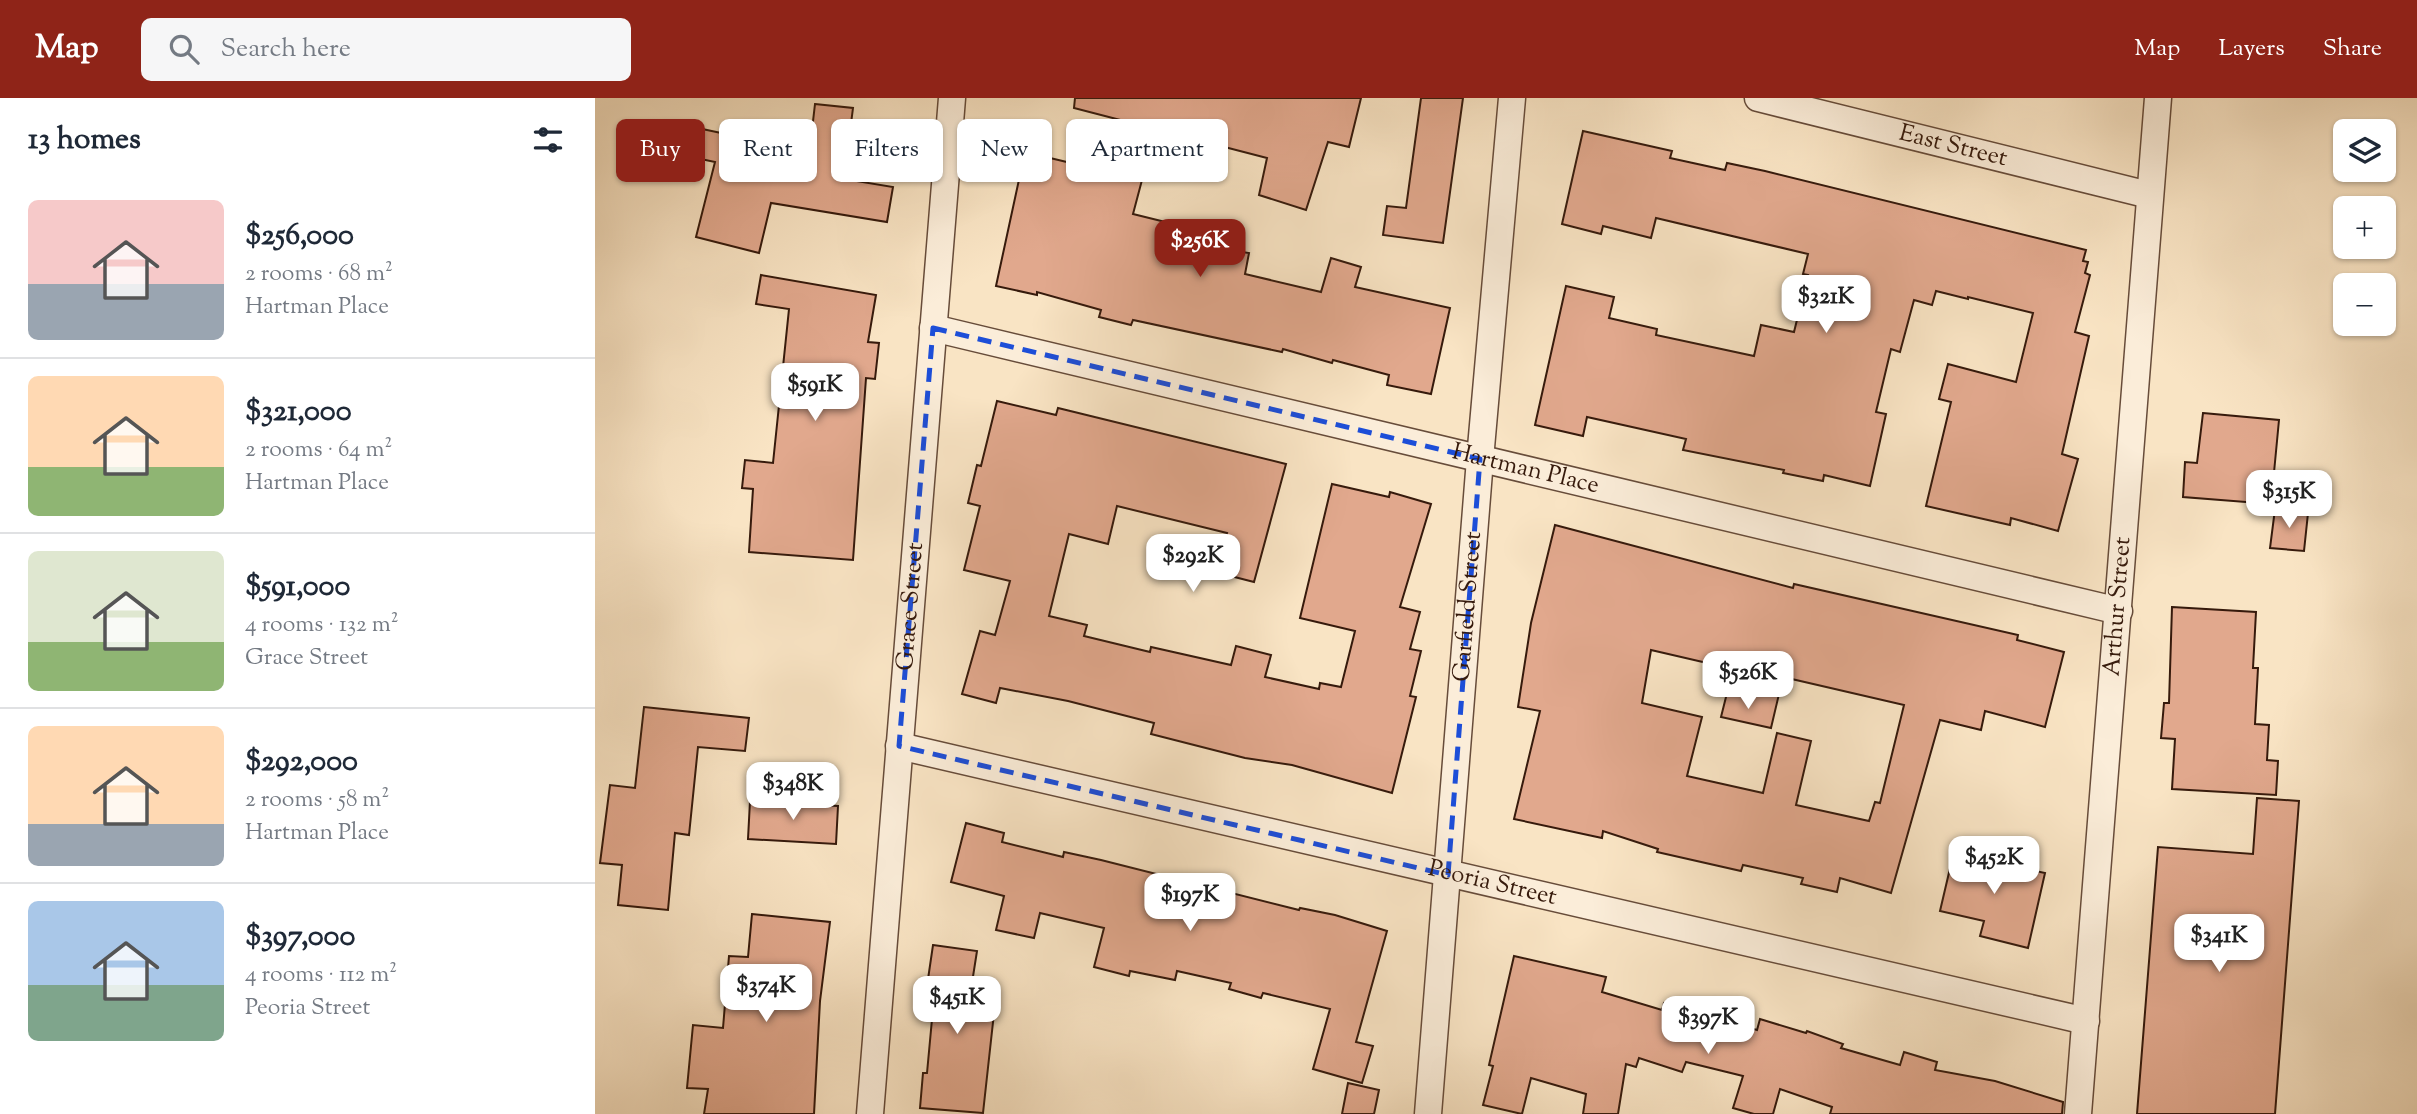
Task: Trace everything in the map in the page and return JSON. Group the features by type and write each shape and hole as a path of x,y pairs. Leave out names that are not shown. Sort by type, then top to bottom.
{"street":[{"name":"Grace Street","path":"870,1114 952,98"},
{"name":"Garfield Street","path":"1428,1114 1480,459 1512,98"},
{"name":"East Street","path":"1758,98 2149,195"},
{"name":"Arthur Street","path":"2078,1114 2137,393 2158,98"},
{"name":"Hartman Place","path":"933,328 2119,611"},
{"name":"Peoria Street","path":"899,746 2086,1021"}],"highlighted area":[{"path":"933,328 1480,459 1448,875 899,746"}],"building":[{"path":"1075,98 1361,98 1349,147 1328,142 1306,210 1259,195 1267,158 1228,148 1228,119 1116,119 1074,108"},
{"path":"1421,98 1463,98 1443,243 1383,235 1387,206 1406,208"},
{"path":"815,104 853,108 852,119 831,119 831,182 862,182 893,187 887,222 771,203 759,253 696,237 715,162 705,160 705,130 719,133 719,182 817,182 817,119 813,119"},
{"path":"1583,131 1672,151 1670,158 1725,170 1727,163 1765,171 2086,250 2083,261 2088,262 2085,273 2090,275 2075,332 2089,336 2062,454 2078,459 2058,531 2011,518 2010,525 1926,506 1951,402 1939,399 1948,364 2016,382 2033,313 1968,297 1936,291 1932,305 1914,300 1900,352 1891,349 1876,412 1886,414 1870,486 1824,475 1823,481 1783,473 1784,470 1683,450 1686,439 1587,417 1583,436 1535,425 1566,286 1614,297 1609,318 1657,329 1656,335 1754,356 1761,325 1794,332 1808,275 1803,274 1808,254 1656,218 1651,238 1603,226 1601,234 1562,224"},
{"path":"1052,158 1066,162 1066,182 1141,182 1133,214 1226,237 1223,249 1249,253 1245,274 1321,292 1331,258 1361,267 1355,287 1450,308 1431,394 1387,385 1389,375 1333,360 1332,363 1283,349 1282,352 1133,320 1131,325 1099,317 1101,310 1037,292 1037,295 996,286 1019,182 1052,182"},
{"path":"761,275 876,295 868,342 879,343 875,379 866,378 853,560 749,552 753,489 742,488 745,460 773,463 789,309 756,304"},
{"path":"997,401 1056,415 1058,408 1286,464 1254,582 1215,572 1227,533 1117,506 1108,544 1069,534 1049,616 1087,625 1084,636 1150,652 1151,647 1231,665 1236,646 1271,655 1265,677 1319,689 1320,683 1341,687 1355,631 1300,618 1332,484 1389,497 1390,492 1431,504 1400,607 1420,612 1410,649 1421,651 1410,696 1416,697 1392,793 1292,765 1245,758 1151,734 1154,723 1068,701 1000,688 996,703 962,694 980,631 995,635 1010,581 964,570 980,506 968,503 977,465 981,466"},
{"path":"2203,413 2279,420 2271,504 2183,497 2185,462 2197,463"},
{"path":"2275,509 2308,513 2304,551 2270,548"},
{"path":"1555,525 1793,588 1794,584 2018,635 2017,640 2064,652 2045,727 1985,711 1981,730 1940,720 1891,893 1840,878 1837,892 1801,884 1803,878 1743,865 1741,871 1657,852 1658,849 1603,831 1602,838 1514,819 1540,711 1518,707 1531,623","holes":["1651,650 1733,669 1721,717 1771,728 1783,677 1904,705 1880,803 1875,802 1869,821 1796,805 1811,741 1777,733 1763,793 1687,776 1702,717 1642,703"]},
{"path":"2172,607 2256,612 2253,668 2258,668 2255,724 2269,725 2267,760 2278,761 2276,795 2172,789 2175,739 2161,738 2164,703 2169,703"},
{"path":"644,707 749,718 745,751 698,747 689,835 675,833 668,910 618,905 622,865 600,863 610,785 635,788"},
{"path":"2257,798 2299,801 2275,1114 2137,1114 2158,847 2253,854"},
{"path":"750,801 838,806 836,844 748,839"},
{"path":"966,823 1004,833 1002,842 1063,857 1064,852 1101,860 1299,910 1300,908 1335,915 1387,931 1356,1042 1373,1046 1362,1083 1313,1069 1330,1009 1263,993 1261,998 1229,989 1231,983 1177,971 1175,980 1130,971 1129,976 1094,967 1104,928 1040,913 1034,938 996,930 1004,896 951,882"},
{"path":"1955,847 1995,856 1994,862 2045,873 2028,948 1980,936 1984,921 1940,911"},
{"path":"752,914 830,922 820,1001 814,1114 704,1114 708,1089 687,1088 693,1025 723,1028 729,956 748,957"},
{"path":"933,945 977,951 969,1002 995,1004 983,1113 920,1108 923,1073 927,1073 935,987 927,986"},
{"path":"1514,956 1606,977 1602,992 1662,1010 1664,1003 1757,1030 1760,1019 1806,1033 1807,1031 1843,1044 1841,1048 1900,1065 1904,1052 1937,1062 1935,1070 1995,1081 2063,1102 2062,1114 1830,1114 1832,1107 1780,1089 1773,1114 1754,1114 1733,1108 1743,1076 1686,1062 1682,1072 1639,1058 1636,1067 1626,1064 1618,1114 1583,1114 1586,1094 1531,1078 1522,1114 1483,1105 1493,1066 1489,1065"},
{"path":"1348,1083 1379,1090 1374,1114 1342,1114"}]}
